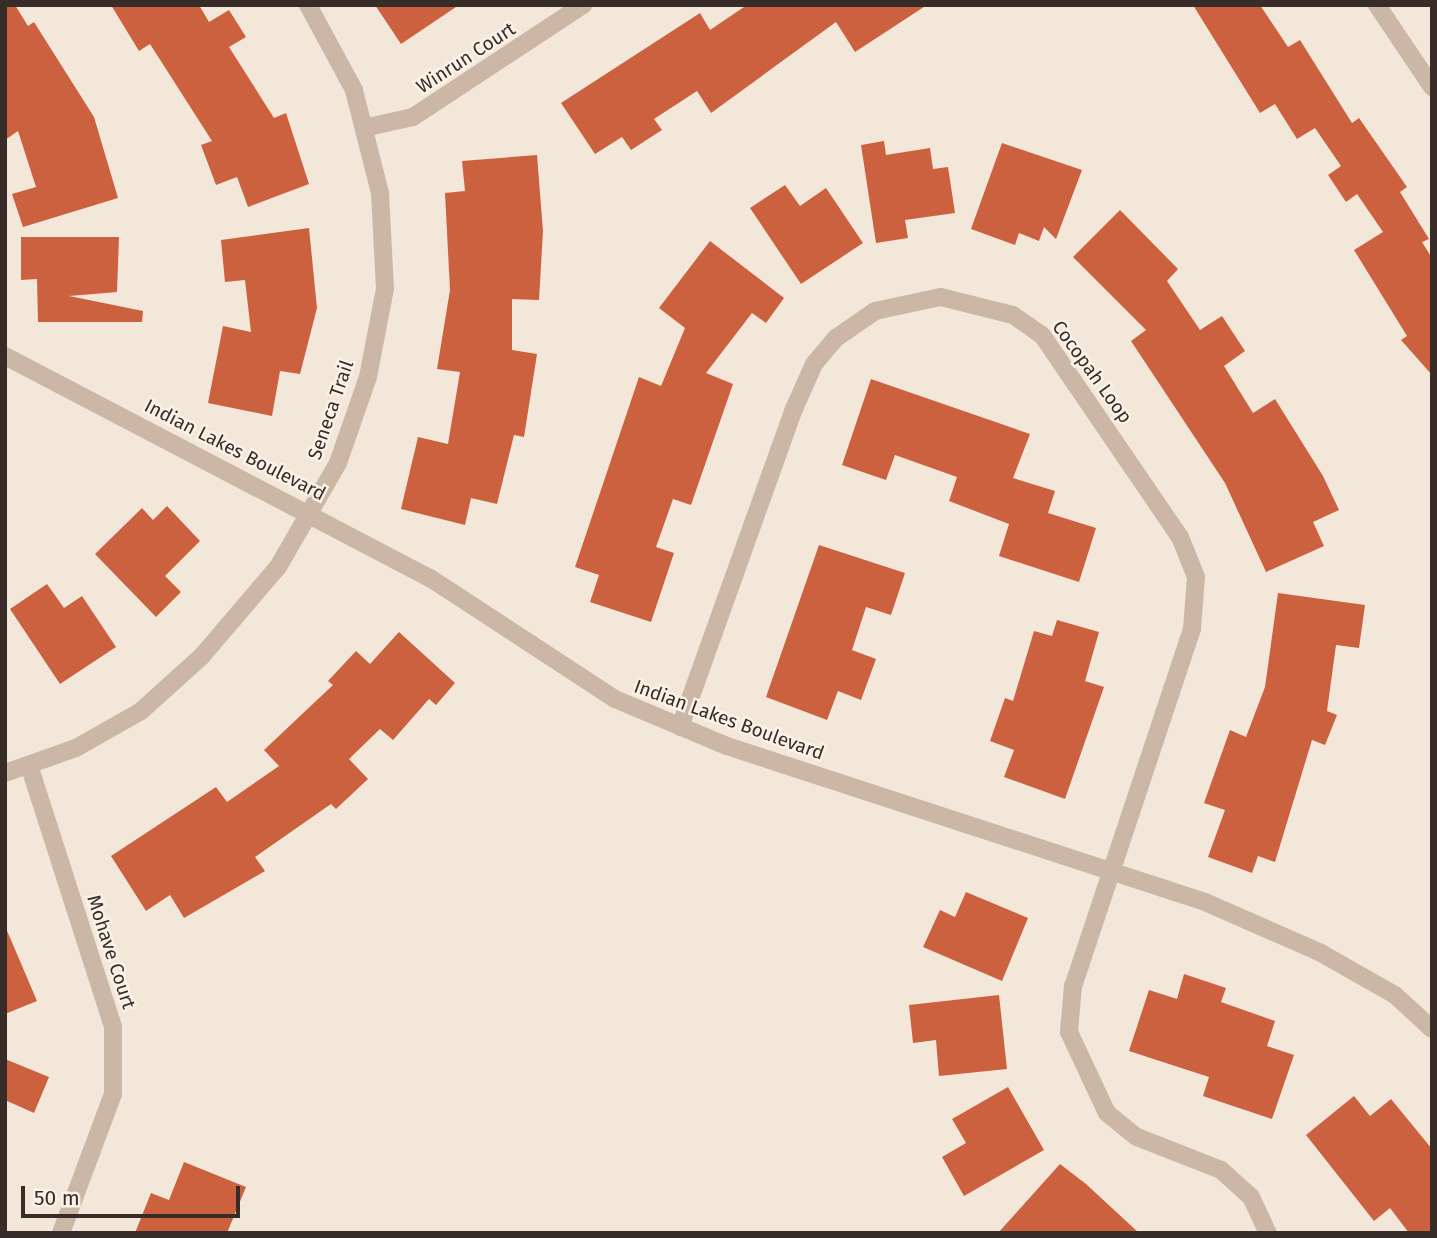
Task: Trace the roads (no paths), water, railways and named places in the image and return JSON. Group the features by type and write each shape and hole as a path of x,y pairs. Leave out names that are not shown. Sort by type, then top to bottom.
{"street":[{"name":"Seneca Trail","path":"5,773 76,748 141,710 201,657 278,567 338,463 368,376 385,289 380,193 354,89 308,5"},
{"name":"Winrun Court","path":"364,128 413,117 583,5"},
{"path":"1377,5 1432,87"},
{"name":"Cocopah Loop","path":"680,727 814,364 836,338 875,311 941,297 1013,315 1042,335 1180,537 1196,577 1192,629 1073,986 1069,1032 1086,1079 1107,1113 1137,1137 1221,1170 1251,1197 1268,1233"},
{"name":"Indian Lakes Boulevard","path":"5,356 430,578 615,699 680,727 1205,902 1321,953 1395,995 1432,1029"},
{"name":"Mohave Court","path":"29,765 113,1027 113,1094 61,1233"}]}
